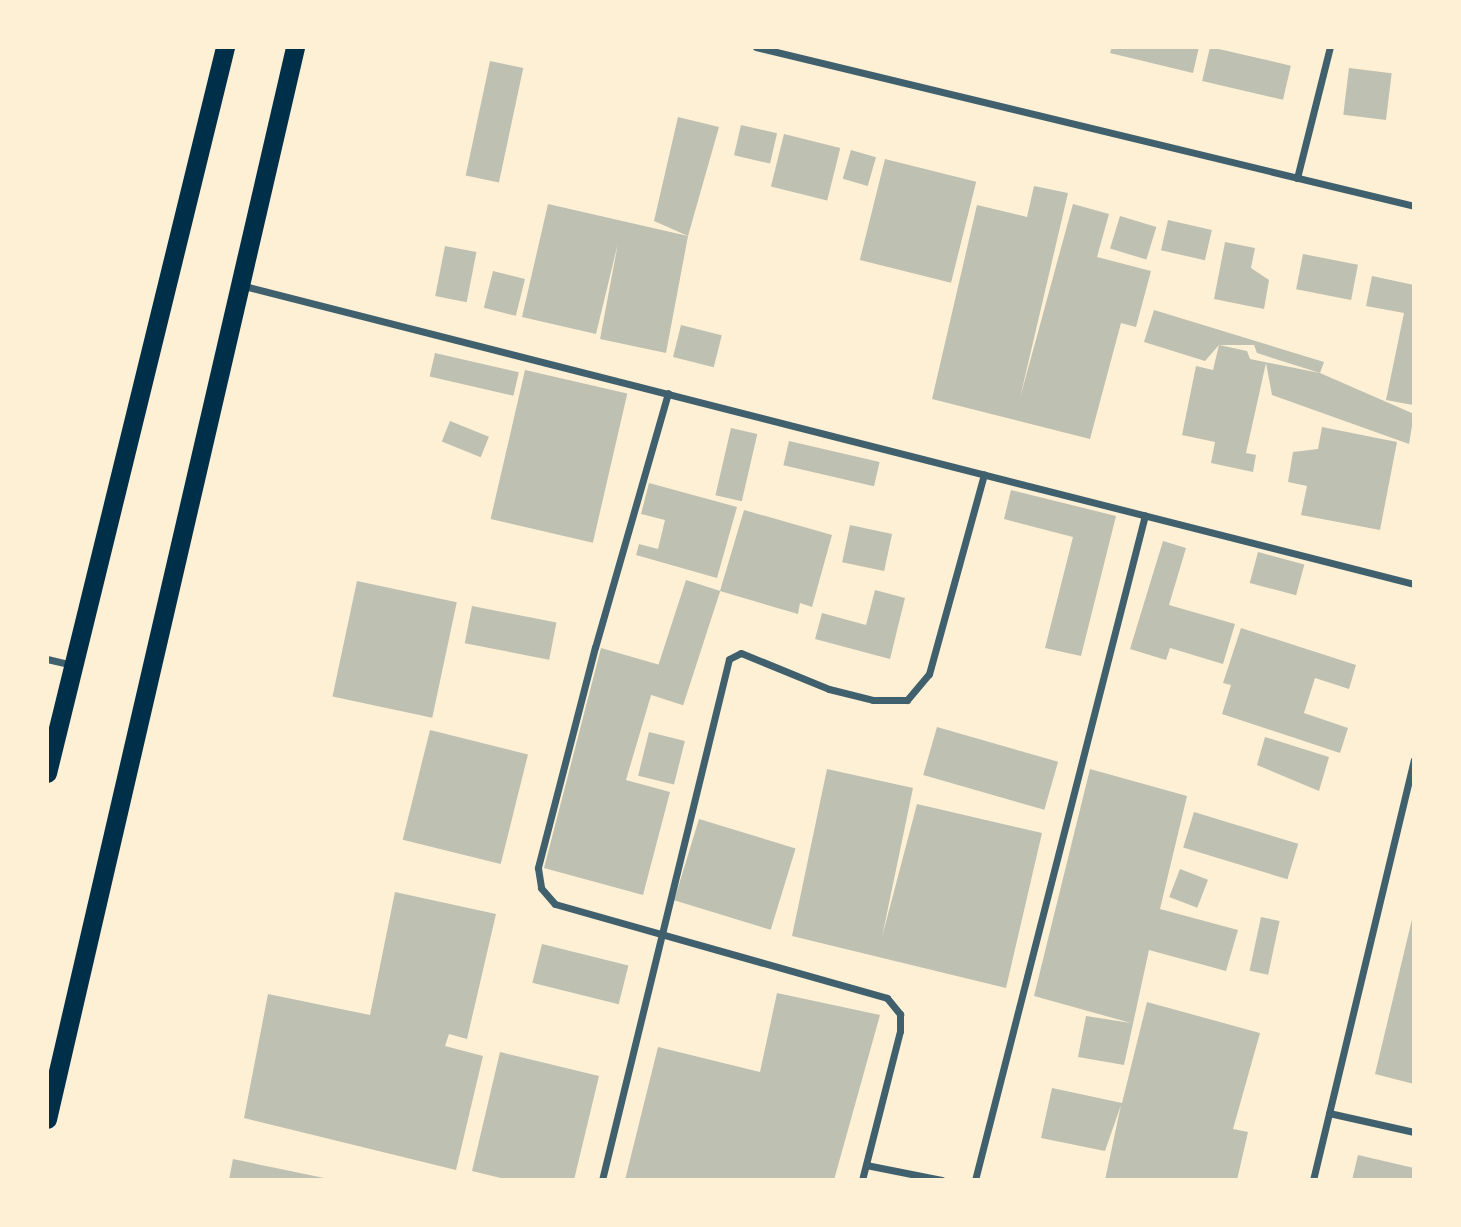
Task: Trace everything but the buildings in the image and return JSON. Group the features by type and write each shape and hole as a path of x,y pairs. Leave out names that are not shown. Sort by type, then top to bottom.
{"highway":[{"path":"47,773 225,47"},
{"path":"47,1119 295,47"}],"street":[{"path":"756,47 1414,206"},
{"path":"791,56 793,47"},
{"path":"1297,178 1330,47"},
{"path":"239,285 1414,584"},
{"path":"668,394 538,868 541,888 555,904 887,998 900,1014 900,1031 862,1180"},
{"path":"602,1180 659,934 729,659 741,653 829,689 873,700 907,701 929,674 984,474"},
{"path":"975,1180 1145,515"},
{"path":"47,659 74,665"},
{"path":"1313,1180 1414,760"},
{"path":"1329,1113 1414,1132"},
{"path":"866,1165 943,1180"}]}
